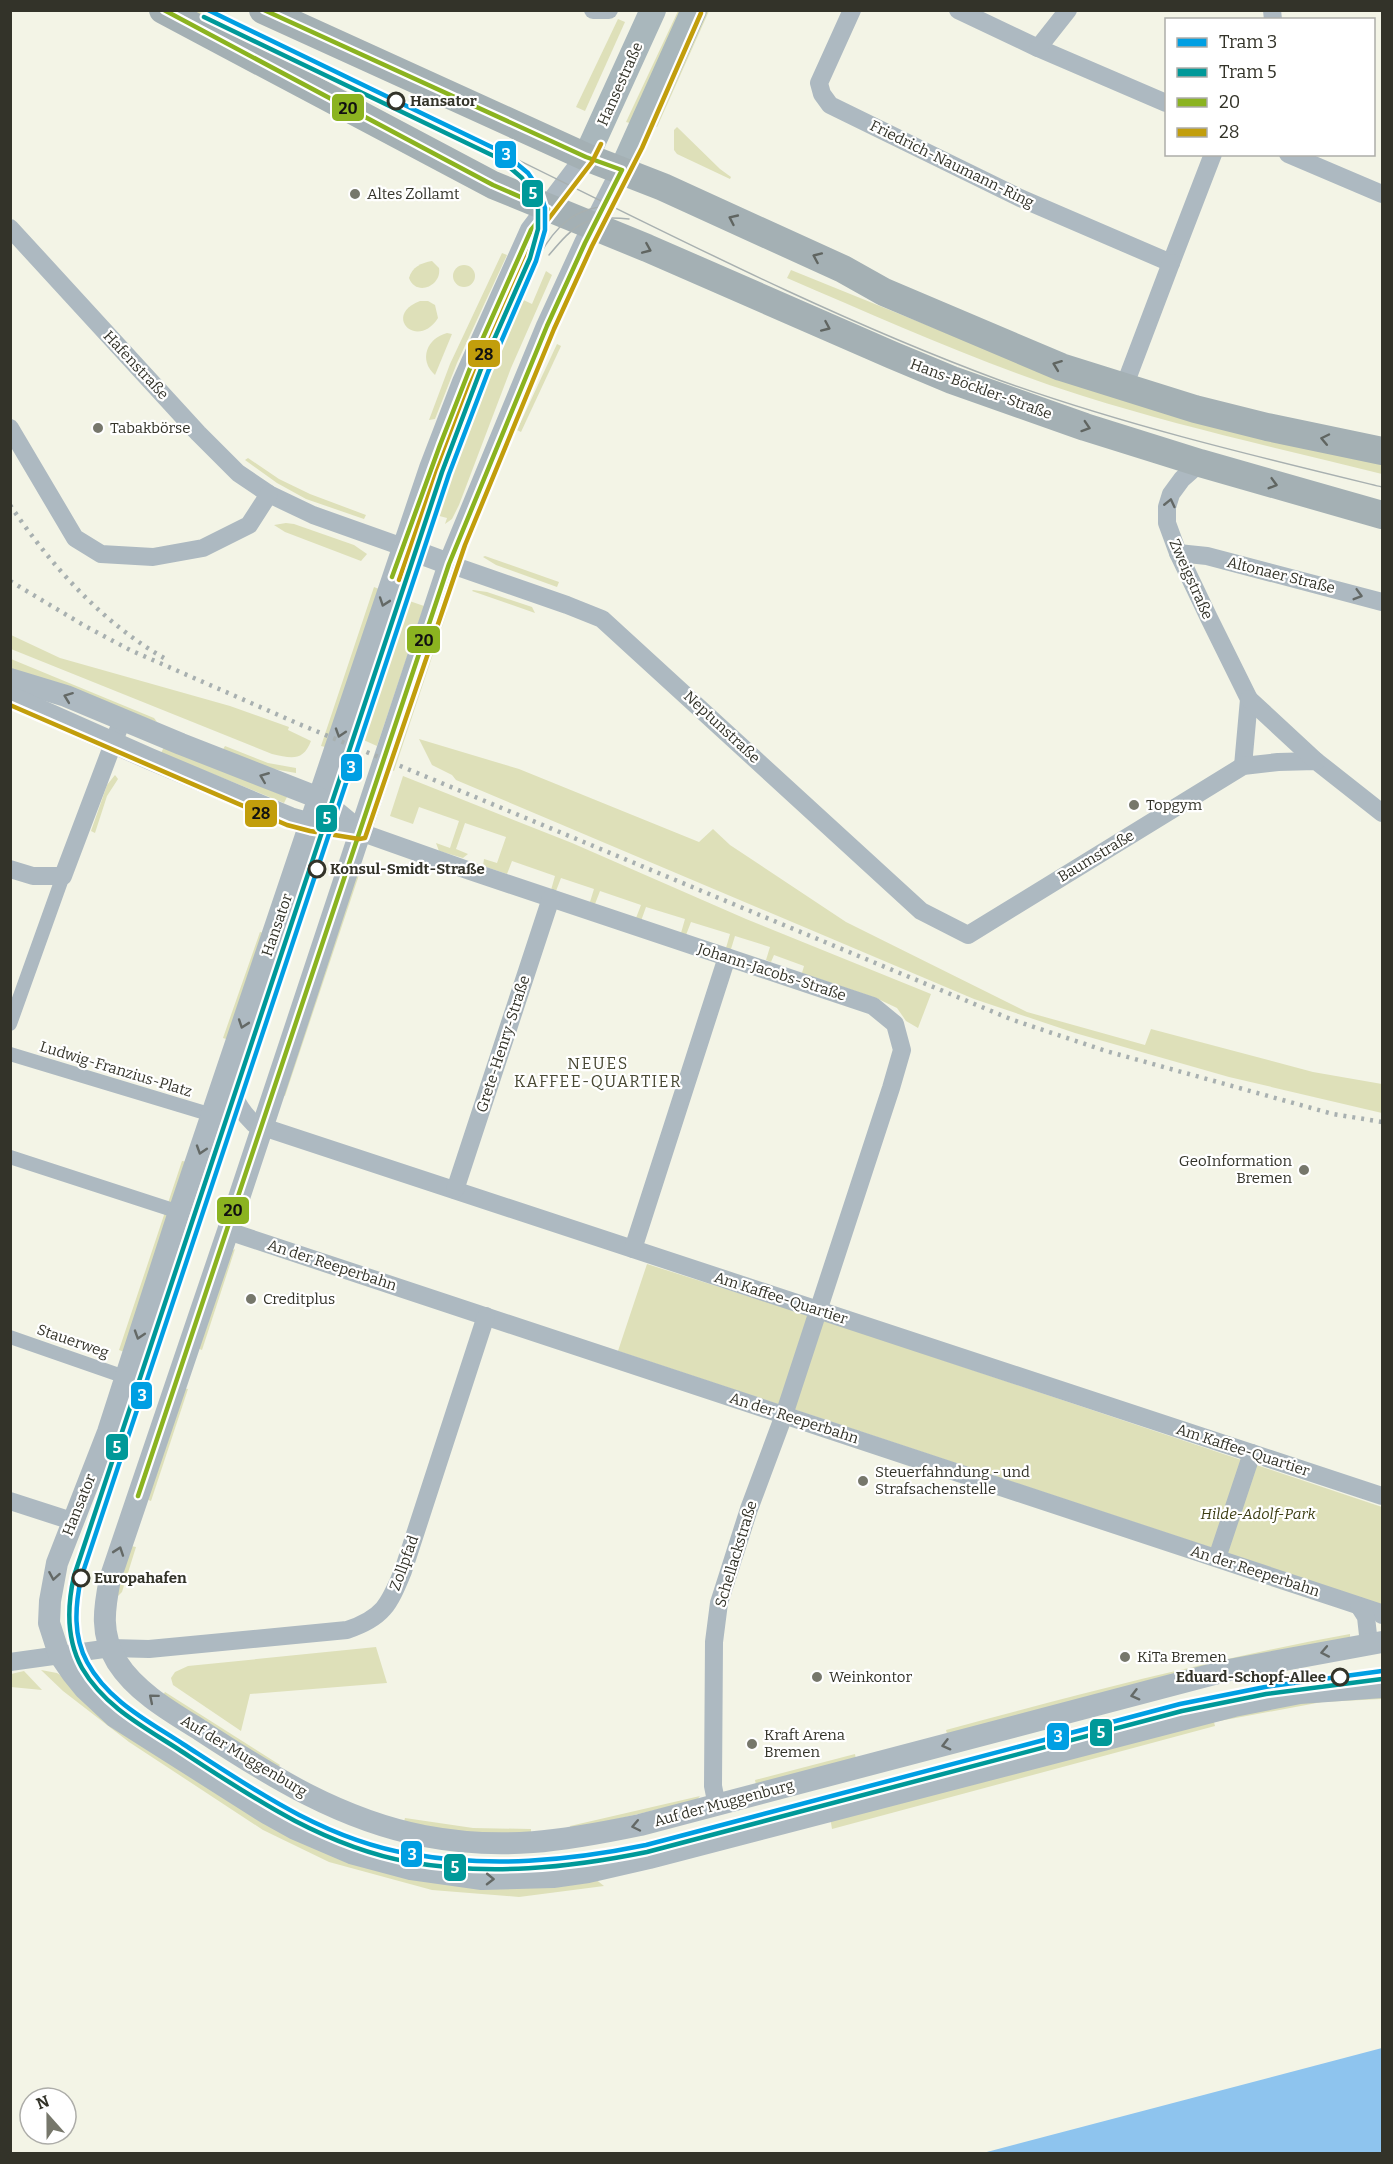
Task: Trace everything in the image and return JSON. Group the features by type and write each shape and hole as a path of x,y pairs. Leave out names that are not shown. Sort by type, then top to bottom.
{"main road":[{"name":"Hans-Böckler-Straße","path":"163,10 493,185 952,380 1085,427 1200,463 1383,515"},
{"path":"263,10 586,157 622,170 843,269 884,292 1042,359 1195,409 1267,427 1383,451"},
{"name":"Hansestraße","path":"586,157 653,10"},
{"path":"622,170 694,10"}],"street":[{"path":"593,10 609,10"},
{"name":"Friedrich-Naumann-Ring","path":"852,10 819,83 822,94 830,105 1020,198 1171,263"},
{"path":"958,10 1038,48 1165,102"},
{"path":"1038,48 1068,10"},
{"path":"1124,387 1212,156"},
{"path":"1293,156 1382,194"},
{"name":"Hansator","path":"59,1654 49,1623 50,1601 57,1563 108,1432 179,1212 428,475 463,382 531,230 586,157"},
{"path":"111,1648 103,1620 110,1579 449,564 545,331 622,170"},
{"name":"Hafenstraße","path":"10,228 198,433 238,473 269,494 313,515 403,547"},
{"path":"10,428 75,538 101,554 153,557 203,548 249,525 269,494"},
{"name":"Zweigstraße","path":"1200,463 1182,479 1171,495 1167,507 1167,522 1178,553 1249,699 1316,761"},
{"path":"403,547 449,564"},
{"name":"Altonaer Straße","path":"1178,553 1208,556 1383,602"},
{"name":"Neptunstraße","path":"449,564 602,619 921,911 968,934"},
{"path":"10,679 66,696 319,798 360,832"},
{"path":"10,697 277,813 311,824 360,832"},
{"path":"1243,766 1249,699"},
{"path":"10,1024 16,990 63,876 122,720"},
{"path":"1316,761 1383,813"},
{"name":"Baumstraße","path":"968,934 1243,766 1316,761"},
{"name":"Johann-Jacobs-Straße","path":"360,832 873,1006 895,1024 902,1050 784,1415"},
{"path":"10,868 33,876 63,876"},
{"name":"Grete-Henry-Straße","path":"455,1190 550,898"},
{"path":"633,1249 727,957"},
{"name":"Ludwig-Franzius-Platz","path":"10,1054 212,1115"},
{"name":"Am Kaffee-Quartier","path":"233,1055 236,1061 232,1079 234,1097 254,1124 1383,1496"},
{"path":"10,1157 179,1212"},
{"name":"An der Reeperbahn","path":"228,1231 1383,1615"},
{"name":"Zollpfad","path":"10,1662 111,1648 149,1648 347,1630 365,1624 382,1612 394,1594 403,1571 486,1316"},
{"name":"Stauerweg","path":"10,1337 125,1377"},
{"name":"Schellackstraße","path":"717,1806 713,1786 714,1642 719,1603 749,1509 784,1415"},
{"path":"1217,1558 1252,1453"},
{"path":"10,1501 72,1521"},
{"path":"1359,1606 1376,1643"},
{"name":"Auf der Muggenburg","path":"111,1648 117,1662 130,1678 166,1708 246,1760 316,1799 388,1828 425,1836 500,1844 560,1841 640,1825 1229,1670 1376,1643"},
{"path":"59,1654 85,1689 115,1717 268,1814 322,1842 381,1862 446,1875 482,1879 553,1877 588,1872 1234,1706 1300,1694 1383,1687"}],"green space":[{"path":"186,11 197,11 384,99 379,106"},
{"path":"678,11 683,11 633,124 626,122"},
{"path":"708,11 657,127 652,126 702,15"},
{"path":"618,19 625,22 585,111 576,107"},
{"path":"677,127 731,177 730,179 677,154 674,150 674,130"},
{"path":"502,253 507,255 457,363 435,419 429,420 450,364"},
{"path":"432,261 439,268 437,280 428,287 422,288 412,284 409,278 412,271 421,264"},
{"path":"524,262 529,264 515,296 532,304 546,271 552,275 511,368 459,505 452,519 445,524 447,518 432,514 433,505 473,380"},
{"path":"464,265 472,268 475,276 472,284 464,287 456,284 453,276 456,268"},
{"path":"791,270 991,351 1382,459 1382,474 1157,418 1045,383 934,341 787,278"},
{"path":"420,301 428,301 435,305 438,318 430,327 421,331 413,331 403,321 404,314 409,307"},
{"path":"447,333 452,334 435,375 427,363 427,350 434,340"},
{"path":"557,344 561,346 521,432 517,430"},
{"path":"248,458 279,479 310,494 366,515 364,519 306,499 277,483 245,460"},
{"path":"286,523 354,545 367,554 361,561 285,532 274,525"},
{"path":"483,557 559,582 557,587 496,565"},
{"path":"374,587 379,589 325,747 321,746"},
{"path":"472,591 487,592 532,607 535,613"},
{"path":"395,596 424,606 377,746 350,734"},
{"path":"442,611 447,612 394,771 389,769"},
{"path":"11,635 60,658 230,706 289,727 288,730 311,741 308,748 296,757 272,754 11,649"},
{"path":"11,659 154,718 157,722 11,671"},
{"path":"419,739 519,769 699,842 713,829 730,845 846,922 1027,1012 1145,1045 1151,1029 1313,1072 1382,1084 1382,1113 1229,1077 1075,1033 974,999 456,780 452,775 432,765"},
{"path":"225,746 268,763 296,768 296,773 267,768 222,751"},
{"path":"164,747 287,797 284,803 161,753"},
{"path":"115,775 118,779 107,796 95,833 91,831 107,785"},
{"path":"403,776 572,843 746,919 931,994 918,1028 906,1021 897,1008 876,998 802,973 804,966 774,955 771,962 766,960 770,947 735,936 731,949 726,948 730,934 691,922 686,935 681,933 685,919 646,907 641,921 636,918 641,905 600,891 595,904 590,902 594,889 561,878 556,891 551,890 555,876 512,861 507,874 483,866 484,859 497,863 506,837 465,823 456,849 468,854 463,858 439,851 436,843 450,848 459,821 419,807 413,824 390,816"},
{"path":"354,873 359,875 285,1096 281,1094"},
{"path":"260,932 264,933 229,1040 223,1038"},
{"path":"182,1161 188,1162 124,1352 119,1350"},
{"path":"235,1249 202,1350 197,1348 230,1252"},
{"name":"Hilde-Adolf-Park","path":"647,1264 817,1318 1382,1507 1382,1606 618,1351"},
{"path":"183,1388 188,1389 151,1501 146,1499"},
{"path":"131,1546 136,1547 122,1592 114,1600"},
{"path":"1350,1634 1350,1638 947,1734 946,1730 1197,1666"},
{"path":"376,1647 387,1683 250,1694 241,1731 173,1685 171,1678 175,1672 188,1666"},
{"path":"41,1670 57,1673 334,1855 594,1878 604,1886 519,1897 432,1890 329,1862 263,1830 129,1742 63,1691"},
{"path":"24,1671 42,1690 11,1687 11,1674"},
{"path":"165,1692 280,1765 277,1769 163,1695"},
{"path":"1382,1695 1382,1699 1322,1702 1214,1722 1215,1726 832,1829 830,1817 1211,1719 1322,1698"},
{"path":"855,1754 856,1759 756,1785 755,1780"},
{"path":"700,1796 697,1800 571,1830 570,1826"},
{"path":"405,1818 473,1828 531,1829 531,1834 472,1834 404,1822"}],"water":[{"path":"1382,2048 1382,2153 983,2153"}],"tram line":[{"name":"3","path":"208,10 504,153 528,173 539,189 545,208 545,230 536,261 488,372 449,474 81,1578 77,1600 77,1632 82,1652 96,1676 117,1699 143,1718 237,1779 320,1825 380,1847 411,1854 500,1862 558,1859 646,1845 1180,1704 1265,1687 1382,1671"},
{"name":"5","path":"204,17 500,159 522,178 532,192 538,209 538,229 530,258 481,369 442,472 74,1576 69,1623 77,1657 91,1681 113,1704 138,1723 232,1784 317,1832 346,1844 409,1862 469,1869 499,1869 558,1866 647,1852 1182,1711 1266,1694 1382,1679"},
{"path":"504,153 811,302 999,380 1141,425 1382,487"},
{"path":"539,256 552,236 567,220 586,210 610,206"},
{"path":"549,255 566,236 583,224 602,218 629,219"}],"railway":[{"path":"10,505 42,549 78,590 119,627 164,658"},
{"path":"10,581 130,650 299,724 1013,1020 1106,1051 1333,1114 1382,1122"}],"transit line":[{"name":"20","path":"164,10 493,185 548,209 531,230 474,358 392,577"},
{"name":"20","path":"138,1496 449,564 547,326 622,170 586,157 264,10"},
{"name":"28","path":"10,705 287,825 310,831 365,838 465,545 554,329 592,246 642,148 701,13"},
{"name":"28","path":"399,580 470,385 537,234 592,162 601,144"}],"place":[{"name":"Hansator","path":"396,101"},
{"name":"Altes Zollamt","path":"355,194"},
{"name":"Tabakbörse","path":"98,428"},
{"name":"Topgym","path":"1134,805"},
{"name":"Konsul-Smidt-Straße","path":"317,869"},
{"name":"GeoInformation Bremen","path":"1304,1170"},
{"name":"Creditplus","path":"251,1299"},
{"name":"Steuerfahndung - und Strafsachenstelle","path":"863,1481"},
{"name":"Europahafen","path":"81,1578"},
{"name":"KiTa Bremen","path":"1125,1657"},
{"name":"Weinkontor","path":"817,1677"},
{"name":"Eduard-Schopf-Allee","path":"1340,1677"},
{"name":"Kraft Arena Bremen","path":"752,1744"}],"district":[{"name":"NEUES KAFFEE-QUARTIER","path":"598,1072"}]}
